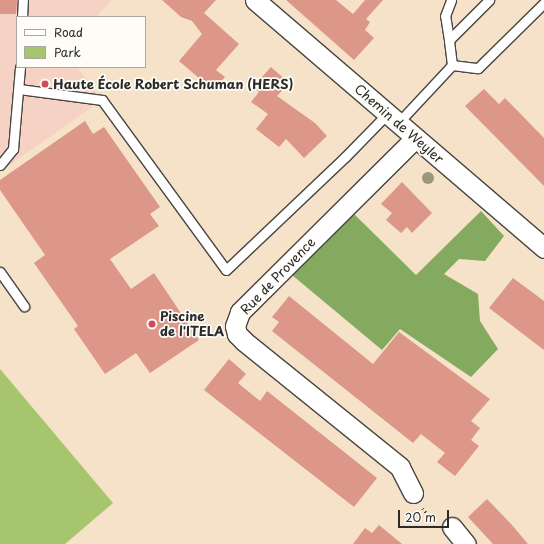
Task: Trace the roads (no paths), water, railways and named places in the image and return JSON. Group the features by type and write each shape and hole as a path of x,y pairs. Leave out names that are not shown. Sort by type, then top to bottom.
{"street":[{"name":"Chemin de Weyler","path":"255,0 544,248"},
{"name":"Rue de Provence","path":"413,493 400,467 244,341 237,334 235,326 240,312 415,138"},
{"path":"452,527 466,544"}],"lane":[{"path":"22,16 23,0"},
{"path":"451,0 445,16 452,65"},
{"path":"449,40 489,0"},
{"path":"19,89 102,100 226,270 345,157 452,65 478,68 544,3"},
{"path":"0,165 13,149 20,68"},
{"path":"0,272 24,306"}],"place":[{"name":"Haute École Robert Schuman (HERS)","path":"45,84"},
{"name":"Piscine de l'ITELA","path":"152,324"}]}
